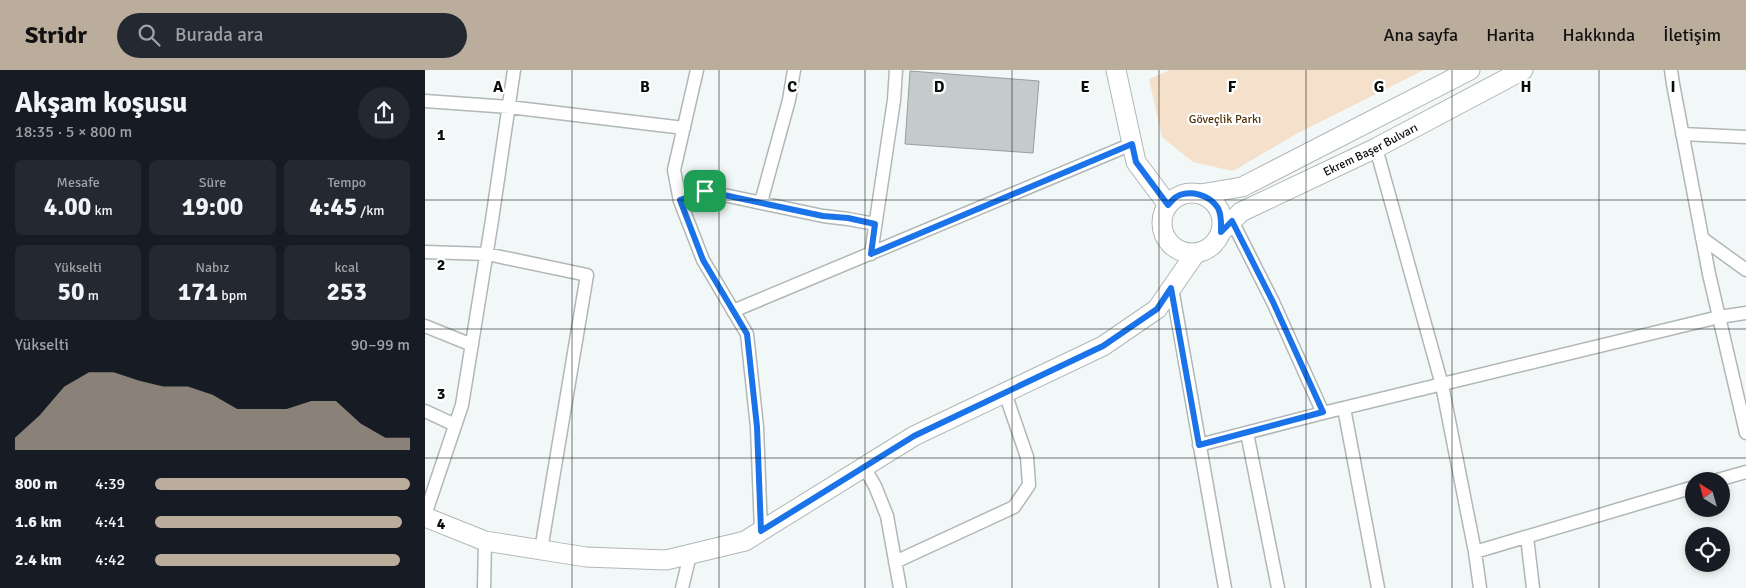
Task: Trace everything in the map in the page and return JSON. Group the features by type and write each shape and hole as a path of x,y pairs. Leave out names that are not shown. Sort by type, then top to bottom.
{"street":[{"path":"514,70 487,254 462,405 425,516 485,541 586,557 666,560 745,541 914,436 1103,346 1157,309 1195,254"},
{"path":"697,70 674,170 680,200 703,260 747,334 757,427 761,531"},
{"path":"761,202 789,100 794,70"},
{"path":"871,254 894,100 895,70"},
{"path":"1116,70 1136,162 1168,205"},
{"name":"Ekrem Başer Bulvarı","path":"1200,194 1242,187 1469,70"},
{"name":"Ekrem Başer Bulvarı","path":"1226,226 1241,212 1376,148 1523,70"},
{"path":"1671,70 1702,238 1746,433"},
{"path":"425,101 509,107 684,128"},
{"path":"1682,134 1746,137"},
{"path":"733,311 1132,144"},
{"path":"1376,148 1442,385 1475,552 1480,588"},
{"path":"680,200 705,191 823,216 848,218 875,224"},
{"path":"1226,226 1216,242 1207,250 1195,254 1183,253 1173,248 1165,239 1161,227 1162,216 1168,205 1176,197 1188,193 1200,194 1210,199 1218,208 1222,220 1226,226 1273,302 1323,412"},
{"path":"1702,238 1746,270"},
{"path":"425,252 487,254 587,275 541,550"},
{"path":"1171,288 1225,588"},
{"path":"1199,445 1323,412 1442,385 1719,317 1746,314"},
{"path":"425,326 472,345"},
{"path":"895,562 1014,507 1029,485 1027,457 1005,393"},
{"path":"1344,408 1378,588"},
{"path":"425,411 455,425"},
{"path":"1247,433 1278,588"},
{"path":"864,467 875,486 887,516 900,588"},
{"path":"1730,477 1746,472"},
{"path":"1475,552 1685,490"},
{"path":"1527,537 1533,588"},
{"path":"485,541 485,588"},
{"path":"682,588 690,555"}],"green space":[{"name":"Göveçlik Parkı","path":"1170,70 1424,70 1298,133 1233,171 1193,162 1162,137 1149,79"}],"building":[{"path":"910,71 1039,81 1033,153 905,144"}],"route":[{"path":"1132,144 1136,162 1168,205 1176,197 1188,193 1200,194 1210,199 1218,208 1222,220 1221,232 1232,221 1273,302 1323,412 1199,445 1171,288 1157,309 1103,346 914,436 761,531 757,427 747,334 703,260 680,200 705,191 823,216 848,218 875,224 871,254 1132,144"}]}
